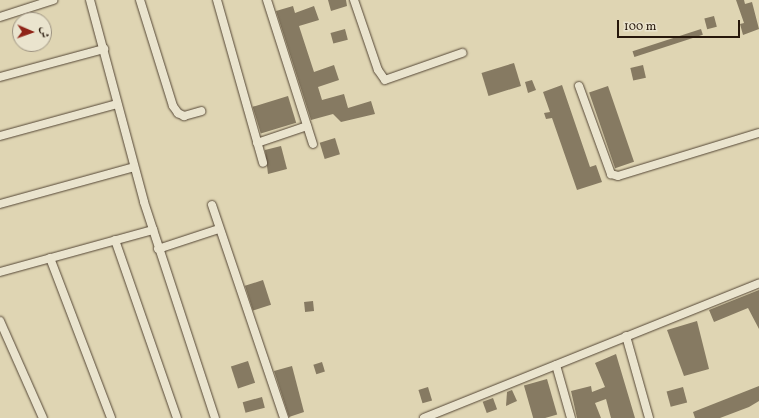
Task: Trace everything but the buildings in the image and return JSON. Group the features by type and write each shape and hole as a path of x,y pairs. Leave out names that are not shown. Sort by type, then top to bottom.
{"street":[{"path":"0,17 53,0"},
{"path":"90,0 152,230 192,341 215,418"},
{"path":"140,0 173,106 178,113 184,116 201,111"},
{"path":"217,0 263,163"},
{"path":"267,0 313,144"},
{"path":"354,0 378,70 385,80 462,53"},
{"path":"0,77 104,49"},
{"path":"579,86 611,174 618,176 759,134"},
{"path":"0,136 117,104"},
{"path":"257,143 307,126"},
{"path":"0,204 134,167"},
{"path":"212,205 284,418"},
{"path":"158,249 219,229"},
{"path":"0,272 152,230"},
{"path":"115,240 177,418"},
{"path":"50,258 111,418"},
{"path":"424,418 759,283"},
{"path":"0,321 43,418"},
{"path":"626,336 649,418"},
{"path":"556,365 571,418"}]}
